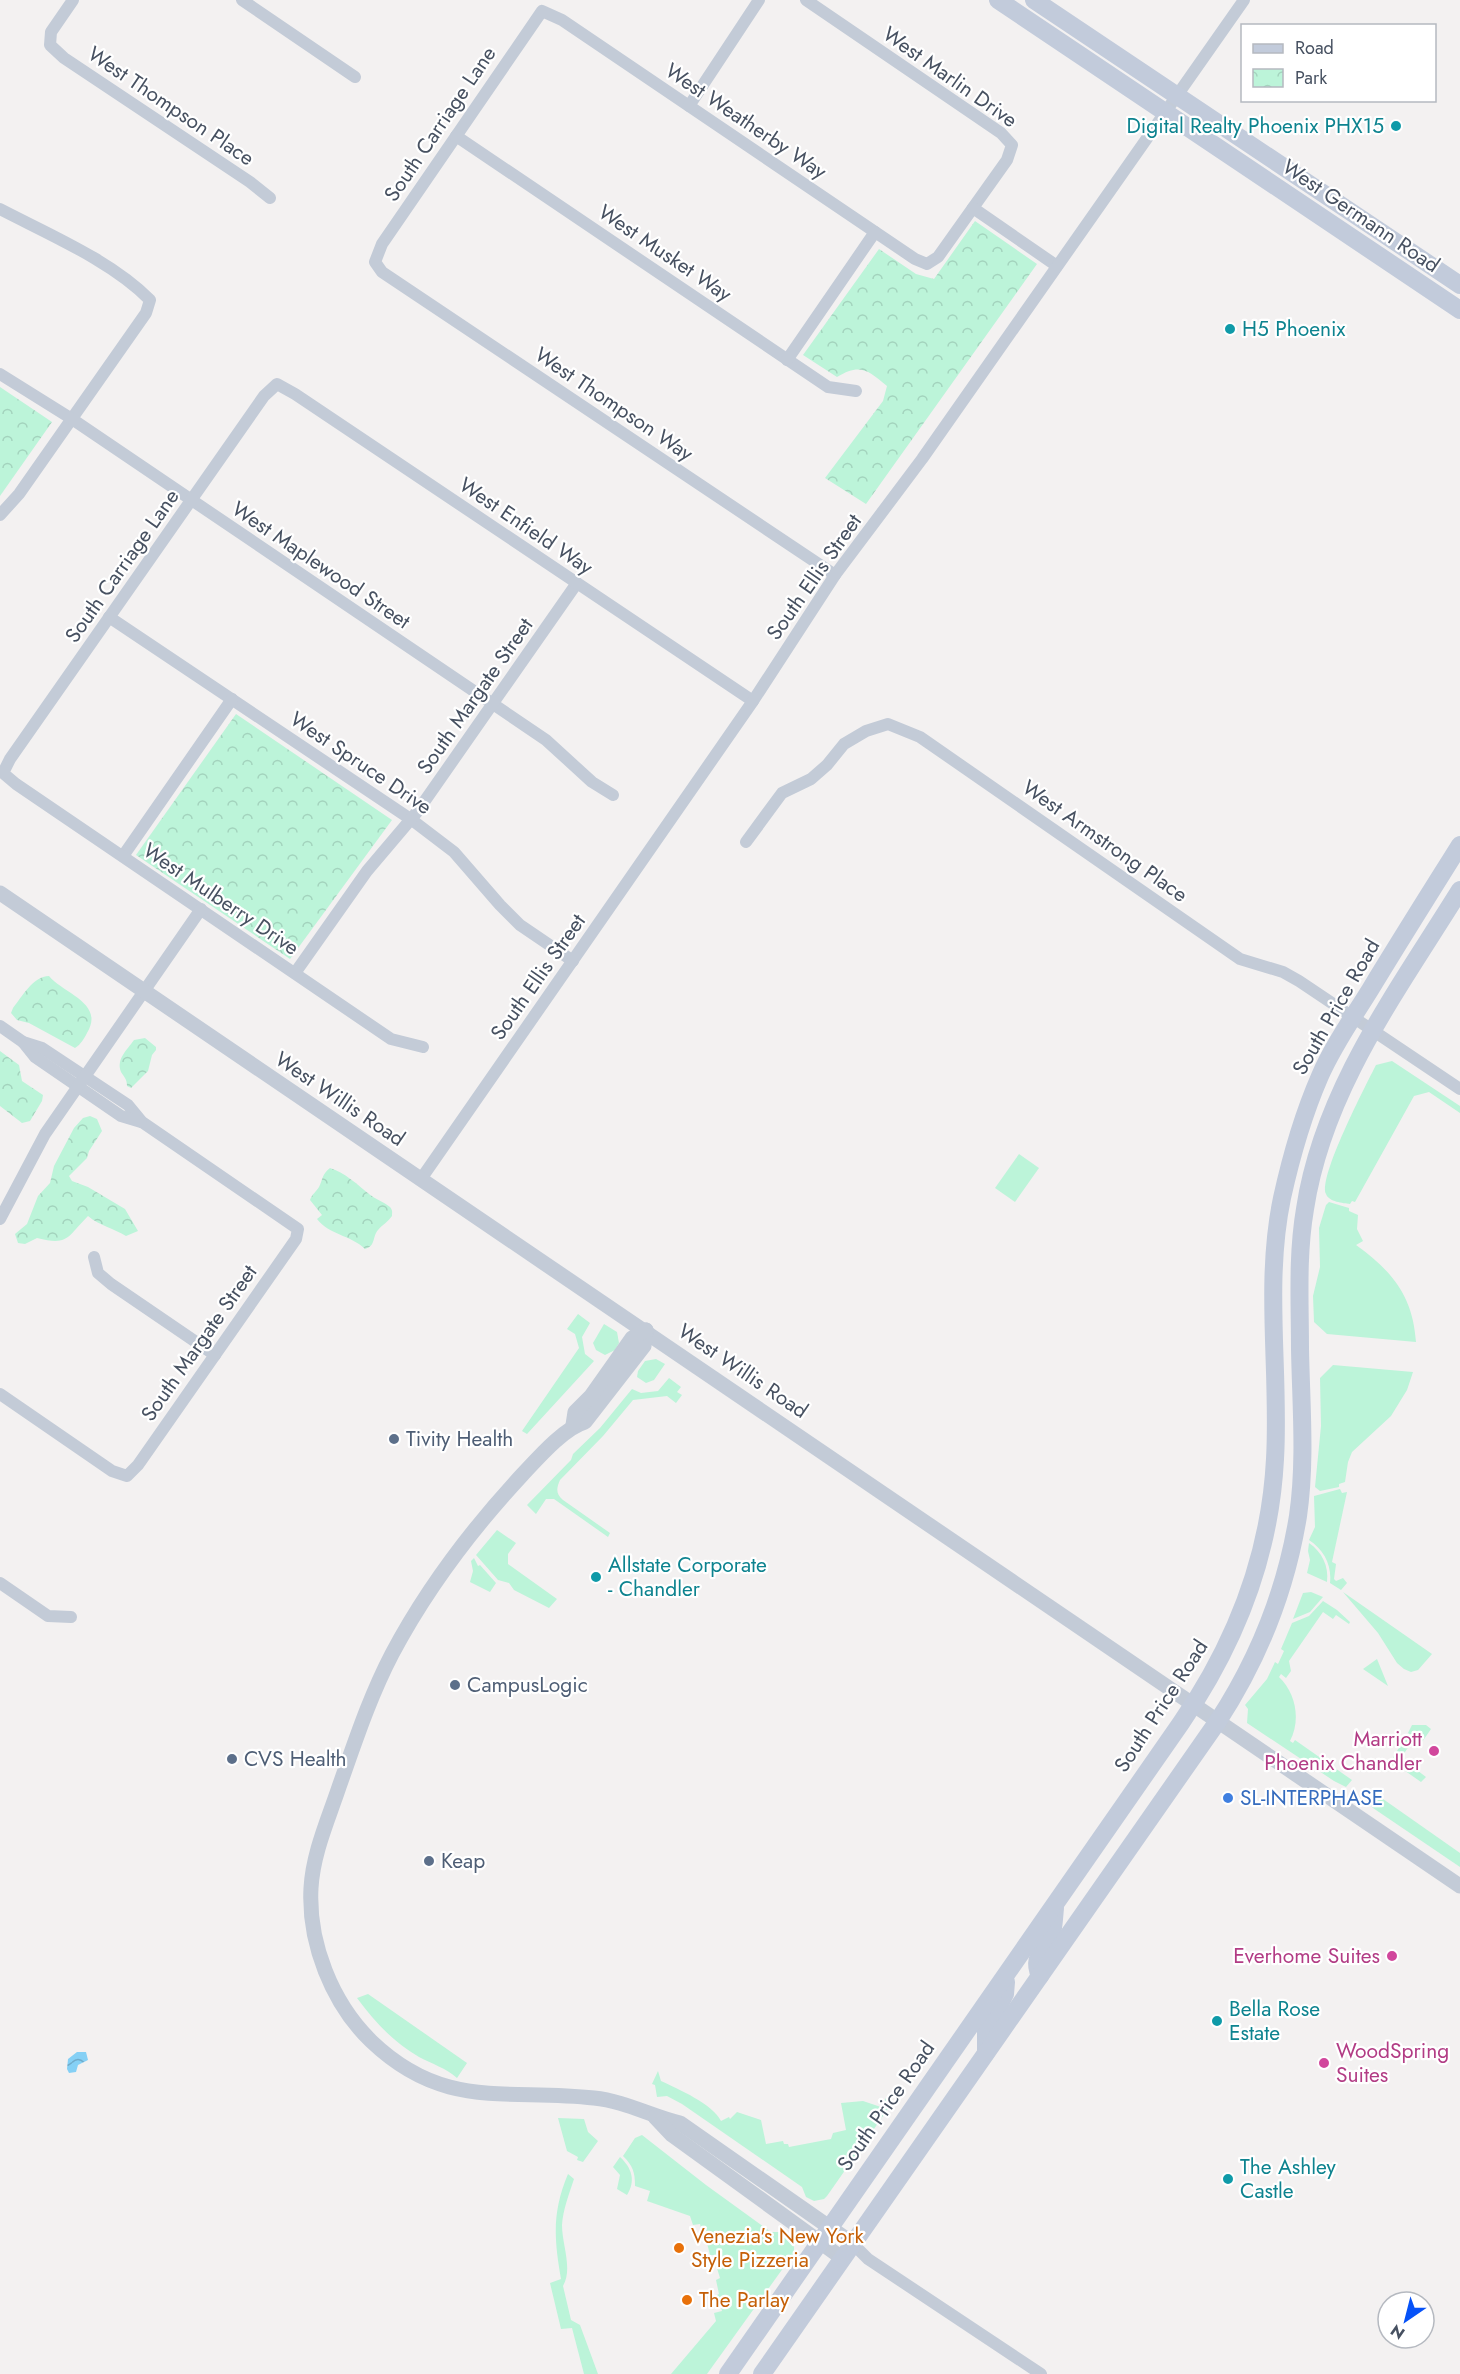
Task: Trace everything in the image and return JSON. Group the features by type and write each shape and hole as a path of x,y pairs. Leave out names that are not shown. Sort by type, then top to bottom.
{"main road":[{"name":"West Germann Road","path":"998,0 1460,310"},
{"name":"West Germann Road","path":"1034,0 1460,285"},
{"name":"South Price Road","path":"728,2374 1194,1704 1214,1672 1242,1615 1255,1578 1264,1540 1275,1458 1274,1275 1281,1200 1305,1115 1320,1075 1460,845"},
{"name":"South Price Road","path":"762,2374 1218,1721 1251,1665 1281,1593 1298,1515 1301,1468 1299,1257 1305,1208 1314,1165 1327,1123 1339,1095 1373,1030 1460,890"},
{"path":"1277,1238 1286,1277 1288,1338 1300,1346"},
{"path":"1274,1352 1286,1357 1290,1372 1293,1436 1301,1468"},
{"path":"1040,1976 1036,1964 1051,1937 1056,1903"},
{"path":"986,2053 986,2031 1005,1994 1005,1975"}],"street":[{"name":"West Thompson Place","path":"73,0 51,32 50,45 64,58 250,182 270,198"},
{"path":"242,0 355,77"},
{"path":"689,106 759,0"},
{"name":"West Marlin Drive","path":"806,0 1001,133 1012,145 1007,160 973,208"},
{"name":"South Ellis Street","path":"421,1179 753,701 835,575 922,459 1244,0"},
{"name":"West Weatherby Way","path":"542,11 562,20 915,259 927,264 938,257 973,208"},
{"name":"South Carriage Lane","path":"375,262 382,244 542,11"},
{"name":"West Musket Way","path":"456,136 828,387 856,391"},
{"path":"973,208 1057,266"},
{"path":"0,209 77,249 139,288 150,300 146,314 19,494 0,515"},
{"path":"787,360 875,232"},
{"name":"West Thompson Way","path":"375,262 382,272 835,575"},
{"name":"West Maplewood Street","path":"0,374 494,704 546,740 592,783 613,795"},
{"name":"South Carriage Lane","path":"3,773 10,759 264,396 277,384"},
{"name":"West Enfield Way","path":"277,384 753,701"},
{"name":"South Margate Street","path":"295,973 366,871 412,820 577,583"},
{"name":"West Spruce Drive","path":"109,617 412,820 454,852 520,925 573,961"},
{"path":"123,856 232,699"},
{"name":"West Armstrong Place","path":"746,842 782,794 811,779 827,765 844,744 866,731 888,724 920,736 1240,959 1283,972 1354,1016 1460,1089"},
{"name":"West Mulberry Drive","path":"3,773 392,1039 423,1047"},
{"name":"West Willis Road","path":"0,893 646,1330 1460,1886"},
{"path":"0,1219 5,1196 45,1134 201,909"},
{"path":"0,1026 23,1042 35,1057 82,1082"},
{"name":"South Margate Street","path":"0,1394 112,1471 127,1476 138,1465 296,1239 298,1229 142,1122 121,1116 82,1082"},
{"path":"94,1257 98,1273 111,1284 214,1354"},
{"path":"646,1330 632,1338 591,1396 575,1412 573,1425 528,1468 473,1530 446,1565 392,1654 365,1712 313,1871 311,1891 313,1926 321,1959 340,2000 368,2038 386,2055 412,2073 441,2086 482,2094 596,2098 624,2104 655,2117 680,2123 847,2250 868,2259 1041,2374"},
{"path":"0,1583 48,1616 71,1617"},
{"path":"847,2250 868,2259"}],"green space":[{"path":"975,221 1037,264 866,504 825,478 883,401 887,386 864,370 852,370 837,377 803,355 879,249 916,274 934,279"},
{"path":"0,387 52,422 0,496"},
{"path":"236,714 392,820 290,959 136,855"},
{"path":"49,976 80,1000 91,1014 91,1023 87,1033 75,1048 29,1023 17,1020 11,1013 33,983"},
{"path":"145,1038 156,1047 156,1050 152,1055 148,1071 131,1088 127,1086 121,1072 121,1059 134,1040"},
{"path":"0,1051 19,1065 22,1081 43,1095 30,1121 22,1123 0,1106"},
{"path":"1392,1061 1460,1106 1460,1113 1429,1092 1414,1096 1355,1202 1340,1203 1326,1194 1325,1184 1329,1169 1344,1131 1376,1065"},
{"path":"90,1116 97,1119 102,1131 87,1158 69,1176 72,1181 88,1187 125,1209 138,1231 126,1236 88,1216 67,1238 62,1240 37,1238 25,1244 18,1243 15,1234 27,1224 38,1196 50,1183 54,1166 74,1128 83,1118"},
{"path":"1019,1154 1039,1168 1015,1202 995,1188"},
{"path":"330,1168 346,1176 392,1210 392,1216 378,1230 368,1248 365,1249 328,1228 317,1219 322,1215 310,1200"},
{"path":"1329,1202 1349,1208 1349,1211 1358,1215 1357,1229 1363,1241 1356,1245 1380,1265 1398,1286 1410,1311 1416,1342 1327,1334 1314,1322 1313,1296 1320,1267 1319,1228"},
{"path":"578,1314 590,1323 582,1337 585,1354 594,1361 527,1434 522,1431 579,1348 575,1334 567,1329"},
{"path":"604,1324 617,1332 619,1343 615,1350 605,1355 596,1350 593,1343"},
{"path":"656,1359 665,1364 654,1380 646,1383 637,1377 645,1361"},
{"path":"1333,1365 1413,1372 1407,1390 1391,1416 1352,1452 1345,1482 1339,1484 1339,1487 1320,1491 1315,1487 1321,1426 1320,1378"},
{"path":"669,1378 681,1387 677,1392 682,1395 676,1403 667,1396 633,1400 603,1436 560,1480 557,1491 559,1496 610,1533 608,1537 554,1499 546,1499 536,1514 527,1505 600,1428 632,1389 641,1393 658,1391"},
{"path":"1340,1489 1342,1493 1347,1492 1332,1562 1336,1564 1334,1579 1336,1581 1343,1578 1347,1583 1341,1590 1330,1583 1330,1570 1326,1558 1309,1540 1315,1527 1314,1496"},
{"path":"497,1530 516,1543 508,1554 508,1564 557,1599 549,1608 514,1590 509,1583 498,1580 476,1555"},
{"path":"1309,1543 1324,1560 1327,1582 1307,1573 1310,1560"},
{"path":"474,1558 478,1566 480,1565 496,1583 490,1592 470,1582 473,1571 471,1561"},
{"path":"1311,1592 1323,1597 1310,1612 1293,1619 1303,1593"},
{"path":"1343,1592 1432,1654 1418,1670 1411,1672 1404,1669 1397,1663 1378,1633"},
{"path":"1323,1601 1337,1610 1350,1622 1349,1624 1336,1615 1333,1619 1323,1612 1289,1661 1291,1671 1286,1678 1281,1674 1279,1677 1285,1683 1295,1707 1295,1724 1290,1741 1293,1743 1295,1740 1352,1780 1346,1787 1247,1723 1248,1709 1245,1705 1267,1679 1275,1662 1278,1664 1284,1651 1281,1649 1292,1623 1309,1616"},
{"path":"1377,1659 1388,1686 1363,1669"},
{"path":"1412,1725 1426,1725 1431,1729 1422,1742 1408,1733"},
{"path":"1406,1736 1413,1740 1401,1758 1426,1777 1421,1782 1391,1761"},
{"path":"1374,1796 1383,1799 1460,1853 1460,1867 1373,1808 1369,1804"},
{"path":"368,1994 467,2063 457,2078 419,2057 385,2031 357,1998"},
{"path":"658,2071 661,2081 703,2103 721,2121 729,2117 730,2119 737,2112 761,2120 766,2144 783,2141 789,2147 831,2139 833,2133 846,2130 841,2103 863,2101 881,2107 886,2098 890,2106 827,2196 814,2201 806,2197 802,2187 682,2104 667,2096 657,2097 655,2085 652,2084"},
{"path":"558,2118 584,2119 588,2132 598,2141 583,2162 567,2151"},
{"path":"642,2135 706,2185 771,2232 781,2232 794,2245 794,2253 707,2374 671,2374 716,2321 714,2313 722,2311 717,2295 719,2294 716,2280 720,2278 700,2224 693,2225 690,2216 647,2201 650,2191 635,2186 633,2170 623,2156 635,2138"},
{"path":"620,2157 630,2170 632,2180 627,2195 617,2189 620,2175 613,2167"},
{"path":"568,2174 574,2179 562,2225 567,2265 563,2286 571,2320 580,2325 598,2374 584,2374 572,2328 561,2329 550,2283 561,2279 556,2226 559,2201"}],"water":[{"path":"77,2052 86,2052 88,2060 78,2065 76,2072 69,2073 68,2059"}],"place":[{"name":"Digital Realty Phoenix PHX15","path":"1396,126"},
{"name":"H5 Phoenix","path":"1230,329"},
{"name":"Tivity Health","path":"394,1439"},
{"name":"Allstate Corporate - Chandler","path":"596,1577"},
{"name":"CampusLogic","path":"455,1685"},
{"name":"Marriott Phoenix Chandler","path":"1434,1751"},
{"name":"CVS Health","path":"232,1759"},
{"name":"SL-INTERPHASE","path":"1228,1798"},
{"name":"Keap","path":"429,1861"},
{"name":"Everhome Suites","path":"1392,1956"},
{"name":"Bella Rose Estate","path":"1217,2021"},
{"name":"WoodSpring Suites","path":"1324,2063"},
{"name":"The Ashley Castle","path":"1228,2179"},
{"name":"Venezia's New York Style Pizzeria","path":"679,2248"},
{"name":"The Parlay","path":"687,2300"}]}
